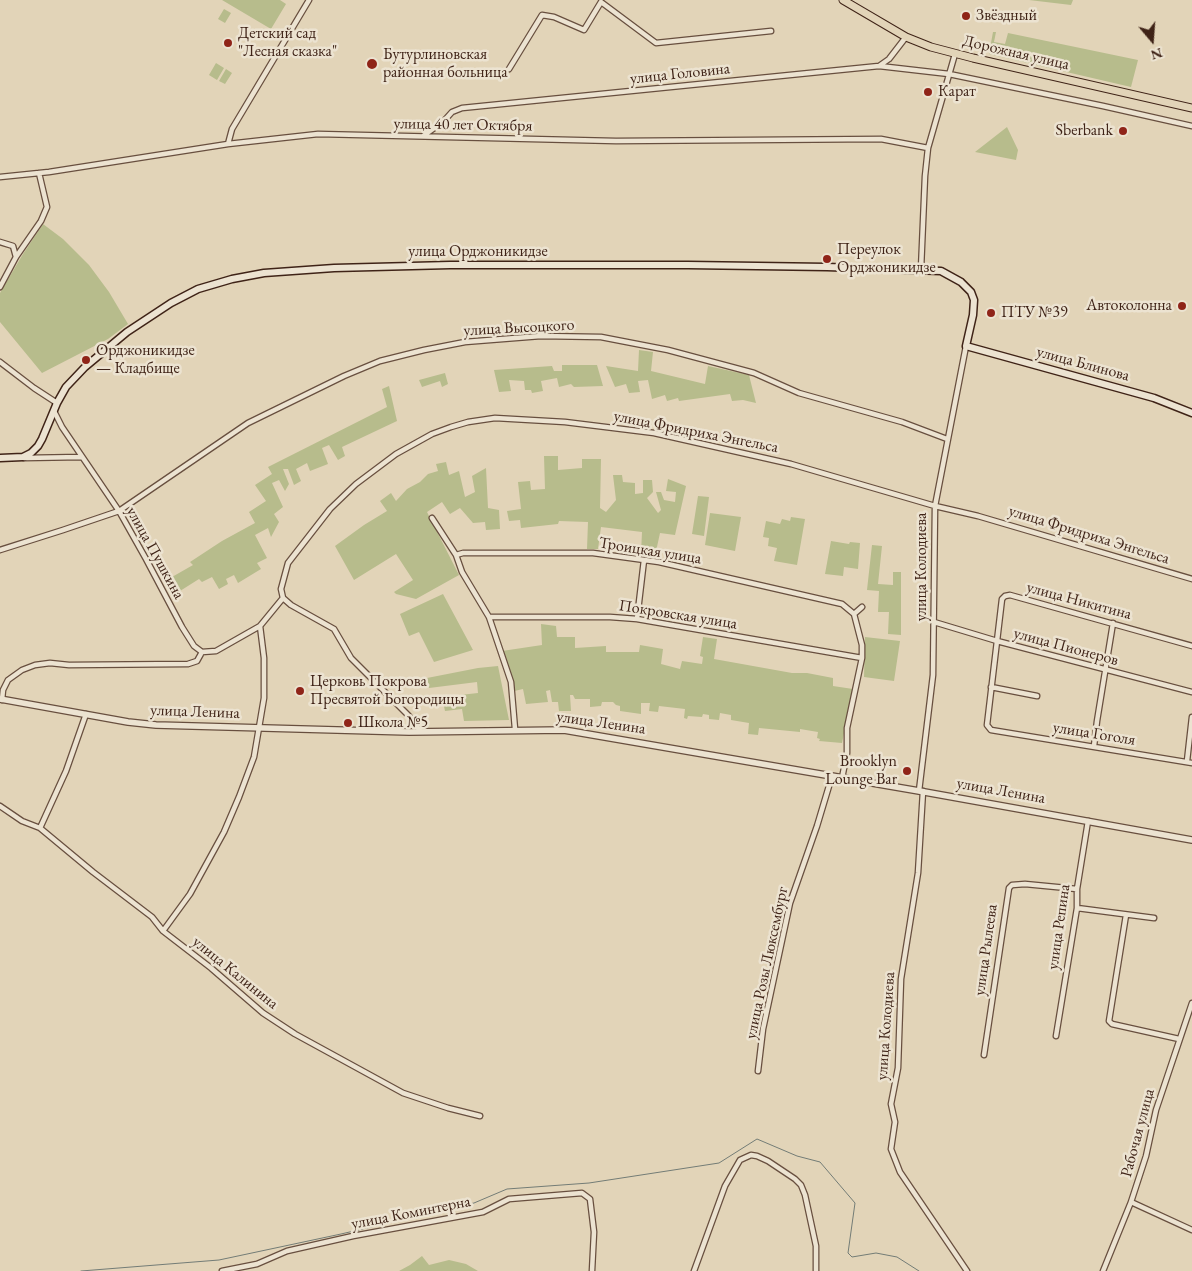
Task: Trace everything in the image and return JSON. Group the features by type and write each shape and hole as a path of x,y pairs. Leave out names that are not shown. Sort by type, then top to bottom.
{"main road":[{"name":"Дорожная улица","path":"843,0 906,37 931,47 1192,108"},
{"name":"улица Орджоникидзе","path":"0,458 23,457 31,453 38,446 57,402 66,387 85,367 127,332 172,303 198,290 232,279 264,273 334,268 450,265 688,265 921,269 941,271 961,282 971,292 974,300 966,346"},
{"name":"улица Блинова","path":"966,346 1154,398 1192,413"}],"street":[{"path":"228,144 232,129 309,0"},
{"path":"509,69 542,15 584,30 602,1 656,43 771,31"},
{"path":"879,66 889,60 906,37"},
{"path":"921,269 928,148 955,54"},
{"name":"улица Головина","path":"423,136 443,122 452,112 462,108 879,66 949,74 1192,126"},
{"name":"улица 40 лет Октября","path":"0,177 40,173 228,144 318,134 616,141 881,139 928,148"},
{"path":"0,287 16,257 41,221 47,208 40,173"},
{"path":"0,242 12,246 16,257"},
{"name":"улица Высоцкого","path":"0,550 119,511 248,423 329,383 380,361 465,342 541,336 601,337 668,350 754,373 799,393 902,422 947,439"},
{"name":"улица Колодиева","path":"966,346 935,506 934,622 931,690 921,791 918,873 901,979 898,1068 891,1104 895,1122 891,1149 900,1172 967,1271"},
{"path":"0,362 34,388 57,402"},
{"name":"улица Пушкина","path":"54,411 62,427 119,511 182,628 191,642 202,652"},
{"name":"улица Фридриха Энгельса","path":"282,598 281,589 288,563 342,496 396,454 432,434 468,422 495,418 565,422 654,433 791,464 935,506 978,516 1192,579"},
{"path":"12,458 82,457"},
{"path":"432,518 456,555 462,572 489,617 511,682 515,729"},
{"name":"Троицкая улица","path":"456,555 462,553 593,554 659,562 842,604 854,614"},
{"path":"637,619 644,560"},
{"name":"улица Никитина","path":"991,730 987,725 991,687 1002,599 1007,595 1192,646"},
{"path":"1,699 3,690 14,675 36,665 50,663 188,664 197,661 202,652 216,651 260,626 282,598 334,629 352,658 409,716 420,732"},
{"path":"842,778 847,752 847,728 862,658 862,645 854,614 862,607"},
{"name":"Покровская улица","path":"489,617 610,617 637,619 862,658"},
{"name":"улица Пионеров","path":"934,622 997,642 1192,692"},
{"path":"1094,746 1113,623"},
{"path":"163,931 190,894 224,832 254,756 263,709 264,658 260,626"},
{"path":"991,687 1037,696"},
{"name":"улица Ленина","path":"1,699 156,725 420,732 552,729 921,791 1192,840"},
{"path":"40,828 66,771 86,714"},
{"path":"1189,762 1192,716"},
{"name":"улица Гоголя","path":"991,730 1189,762"},
{"name":"улица Розы Люксембург","path":"758,1071 763,1029 790,903 832,776"},
{"name":"улица Калинина","path":"0,806 22,821 40,828 152,917 163,931 211,968 263,1013 295,1034 403,1093 480,1116"},
{"name":"улица Репина","path":"1056,1036 1077,908 1077,889 1088,821"},
{"name":"улица Рылеева","path":"984,1054 1008,888 1012,885 1024,884 1077,889"},
{"path":"1077,908 1154,918"},
{"path":"1126,915 1109,1021 1112,1024 1179,1039"},
{"name":"Рабочая улица","path":"1103,1270 1132,1202 1146,1156 1156,1110 1192,1002"},
{"path":"694,1271 725,1186 740,1160 751,1155 768,1161 801,1185 816,1246 816,1271"},
{"name":"улица Коминтерна","path":"222,1271 257,1264 287,1251 334,1240 483,1212 509,1199 582,1193 590,1199 594,1232 592,1271"},
{"path":"1132,1202 1192,1230"}],"green space":[{"path":"222,0 280,0 286,4 271,29"},
{"path":"1029,0 1073,0 1071,5"},
{"path":"224,9 231,13 225,23 218,19"},
{"path":"993,32 996,32 994,42 1005,44 1008,33 1138,60 1131,87 989,54"},
{"path":"216,63 224,68 217,80 209,75"},
{"path":"226,69 232,73 225,84 219,81"},
{"path":"1007,127 1018,150 1016,160 975,152"},
{"path":"43,224 63,239 89,265 109,292 128,324 108,339 42,373 0,322 0,293"},
{"path":"639,350 653,352 651,371 705,384 708,366 749,375 756,403 743,400 732,401 730,394 679,401 678,398 667,401 665,395 652,399 648,380 638,381 640,392 629,393 626,384 615,387 606,366 638,371"},
{"path":"562,365 597,365 603,386 574,387 571,384 559,387 557,378 541,381 543,391 532,393 531,390 525,390 524,381 509,380 511,391 499,392 494,370 552,366 554,371 562,371"},
{"path":"445,373 448,384 442,387 440,381 422,387 419,380"},
{"path":"389,386 397,421 342,447 345,456 338,460 329,445 322,448 328,464 310,471 307,463 296,469 301,481 294,485 288,469 283,469 289,484 285,491 279,480 272,483 283,507 274,514 279,522 271,537 268,528 255,535 267,558 257,563 261,569 238,583 234,575 226,579 228,584 219,589 212,577 202,582 199,579 180,591 172,577 193,565 190,562 222,541 255,523 249,512 266,501 255,485 272,474 268,467 387,407 382,389"},
{"path":"544,456 558,456 558,470 582,468 582,459 601,459 600,508 606,512 616,500 613,475 622,475 623,482 635,483 635,494 643,493 643,480 652,480 653,492 647,498 658,513 661,510 656,492 661,492 664,500 675,502 676,492 666,491 668,479 686,486 675,535 660,533 655,556 641,554 642,532 601,527 598,549 587,549 588,522 559,521 558,524 521,528 520,520 509,521 507,511 521,509 518,482 530,481 531,490 545,489"},
{"path":"446,462 449,475 459,471 465,497 475,492 472,476 486,468 488,508 499,510 500,529 486,530 485,522 473,523 460,508 450,514 442,502 427,512 459,575 416,599 396,594 394,592 413,580 396,554 354,580 335,546 387,511 380,501 391,493 396,501 407,489 420,482 428,474 438,471 436,464"},
{"path":"698,496 709,497 704,536 692,534"},
{"path":"710,513 741,517 735,551 705,545"},
{"path":"791,517 805,519 797,565 774,561 777,548 768,546 769,538 763,537 766,521 780,524 782,519 790,521"},
{"path":"831,541 849,544 850,542 860,543 858,569 844,567 843,576 825,574"},
{"path":"872,545 882,546 878,584 893,585 893,572 901,572 901,635 888,634 889,612 878,612 879,591 867,590"},
{"path":"443,594 473,650 434,662 419,632 409,636 400,614"},
{"path":"541,624 556,626 557,637 575,637 575,648 606,646 606,652 639,652 640,645 663,649 661,664 680,669 682,661 702,664 703,657 700,656 703,637 717,639 714,659 792,673 807,673 833,678 833,686 853,689 842,743 819,741 820,739 817,738 818,732 800,729 800,732 759,728 758,735 748,734 749,723 731,720 731,715 720,713 719,720 709,719 709,715 703,714 702,717 688,716 687,719 684,718 685,709 659,706 658,712 649,711 650,703 641,703 641,714 620,711 620,706 613,702 602,702 601,706 590,707 590,699 575,699 573,695 570,695 571,711 559,711 558,702 552,702 550,690 546,691 548,702 526,704 523,689 510,692 502,651 542,645"},
{"path":"865,637 900,641 894,681 864,677"},
{"path":"498,666 509,720 464,721 462,709 445,711 442,697 478,693 477,682 429,688 427,678"},
{"path":"422,1256 429,1265 449,1260 466,1264 478,1271 399,1271"}],"waterway":[{"path":"81,1271 219,1260 474,1203 507,1189 589,1183 719,1163 757,1139 797,1156 820,1162 855,1203 848,1253 852,1257 876,1253 897,1257 919,1271"}],"place":[{"name":"Звёздный","path":"966,16"},
{"name":"Детский сад \"Лесная сказка\"","path":"228,43"},
{"name":"Бутурлиновская районная больница","path":"372,64"},
{"name":"Карат","path":"928,92"},
{"name":"Sberbank","path":"1123,131"},
{"name":"Переулок Орджоникидзе","path":"827,259"},
{"name":"Автоколонна","path":"1182,306"},
{"name":"ПТУ №39","path":"991,313"},
{"name":"Орджоникидзе — Кладбище","path":"86,360"},
{"name":"Церковь Покрова Пресвятой Богородицы","path":"300,691"},
{"name":"Школа №5","path":"348,723"},
{"name":"Brooklyn Lounge Bar","path":"907,771"}]}
